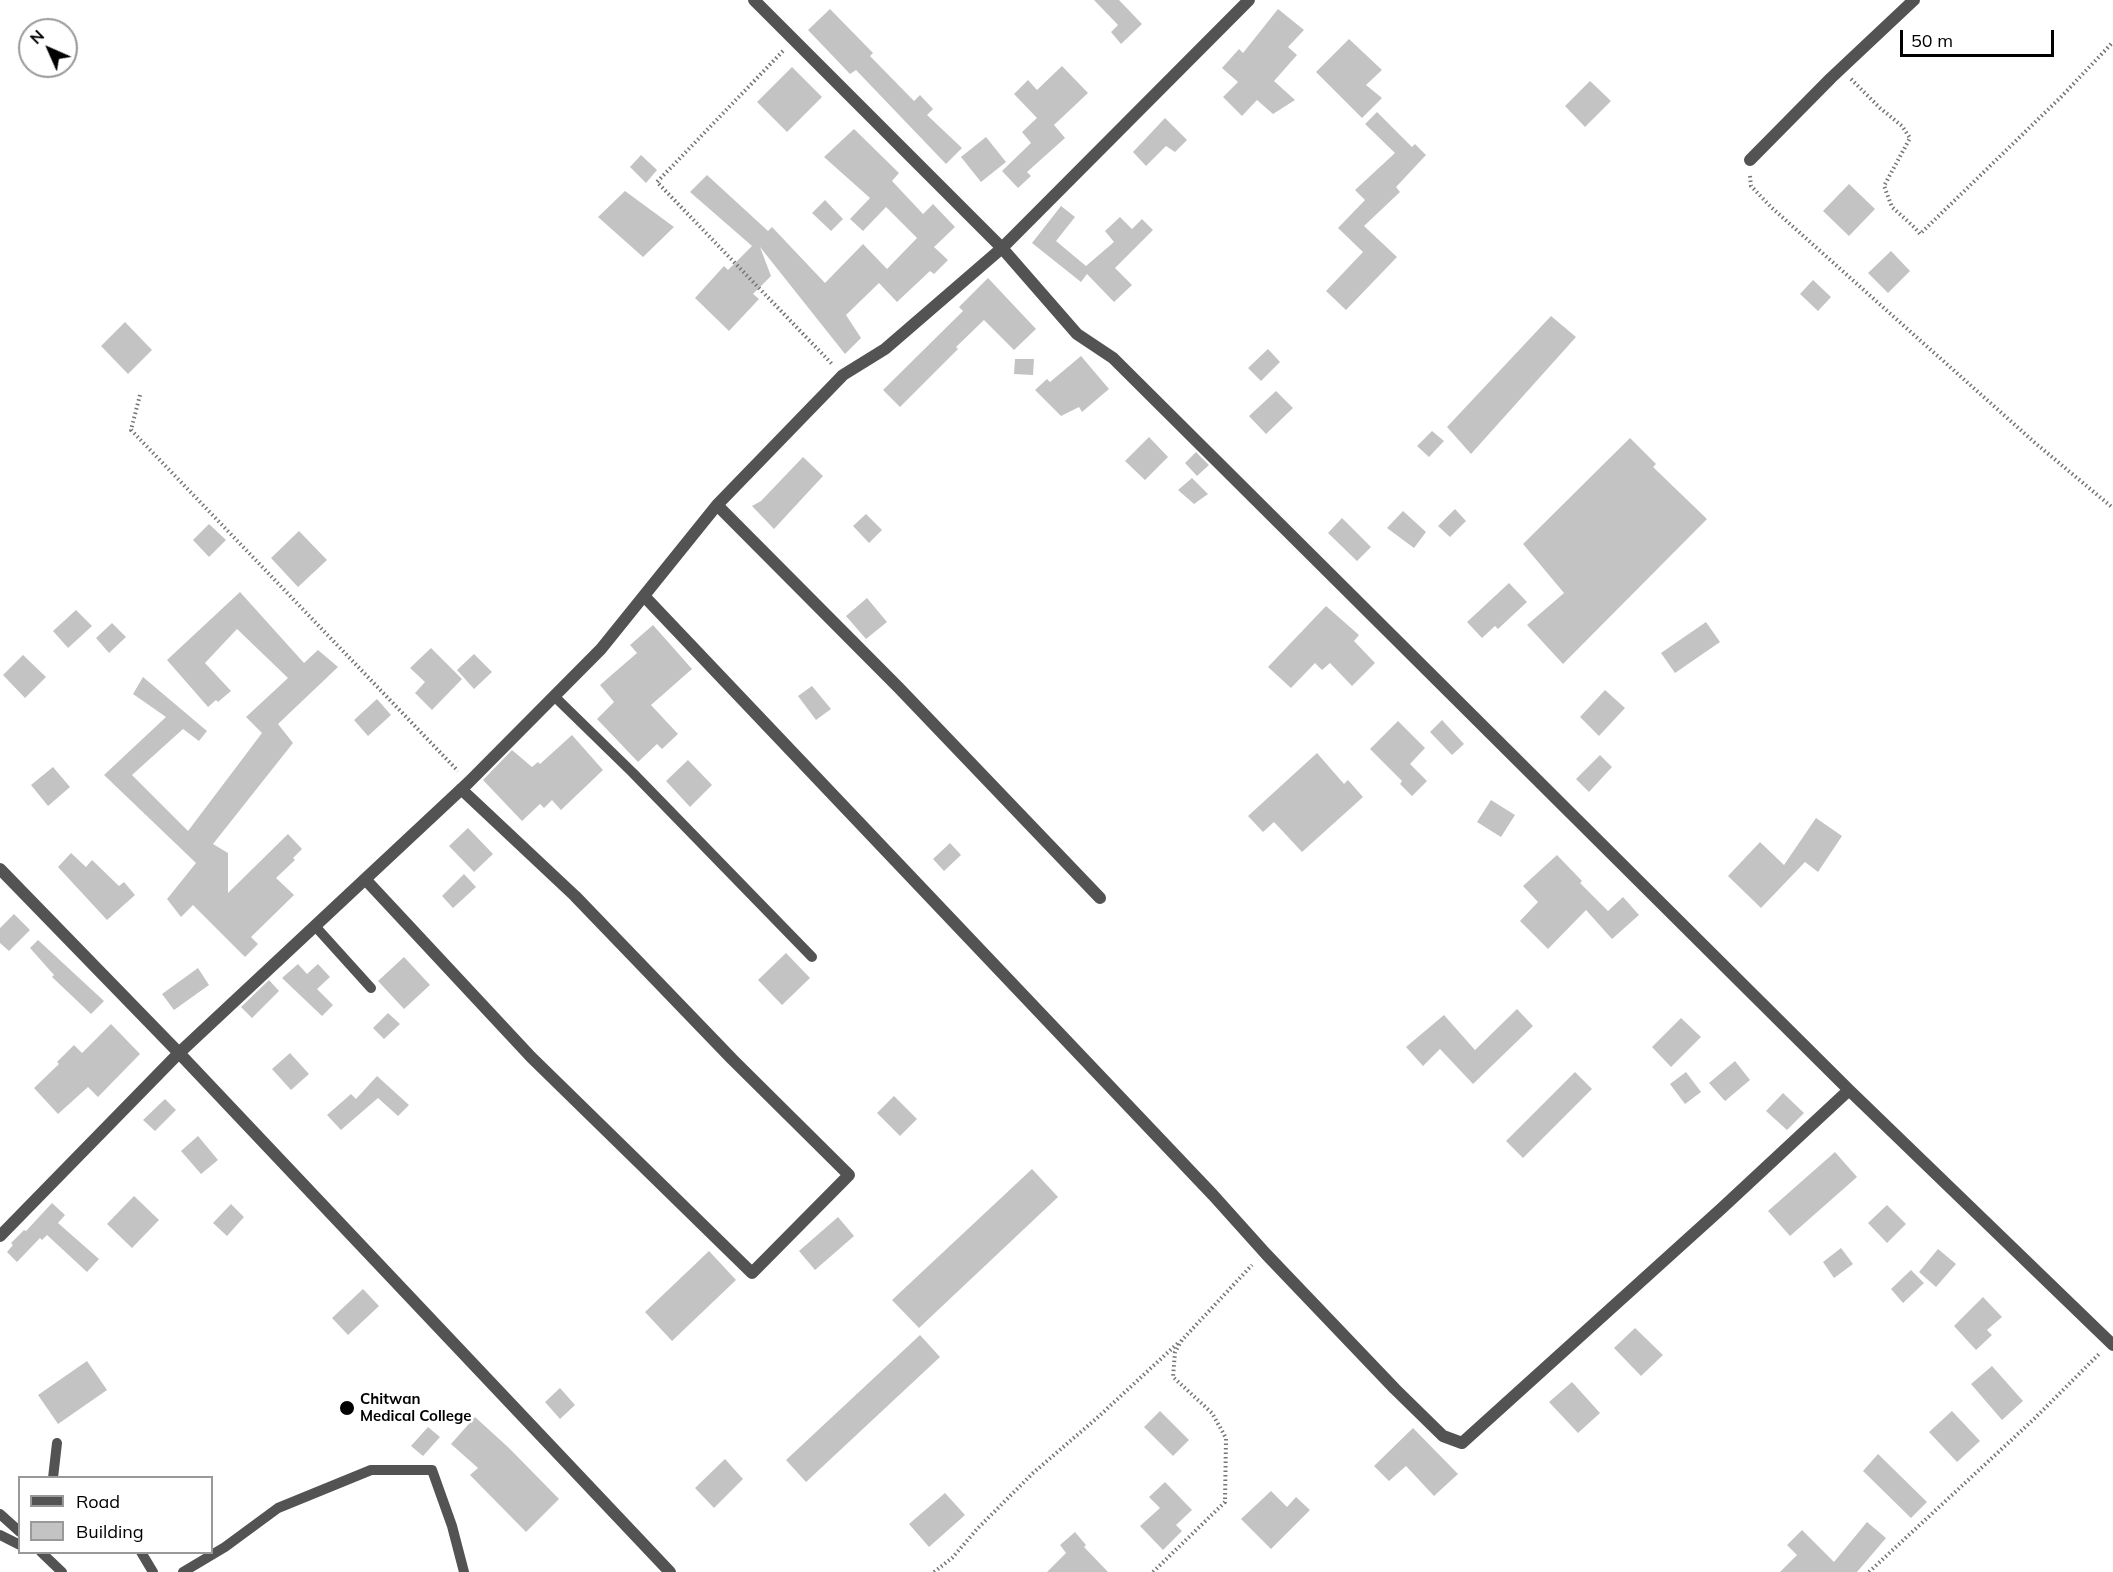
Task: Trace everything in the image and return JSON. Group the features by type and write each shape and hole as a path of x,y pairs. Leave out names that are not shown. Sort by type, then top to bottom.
{"street":[{"path":"754,0 1002,248 1077,334 1113,358 1849,1090 2112,1344"},
{"path":"0,1236 179,1053 465,785 555,696 601,649 717,505 843,375 885,349 1002,248 1249,0"},
{"path":"1750,160 1914,0"},
{"path":"717,505 899,688 1100,898"},
{"path":"644,596 1274,1262 1443,1436 1462,1443 1722,1209 1849,1090"},
{"path":"365,879 531,1057 711,1231 752,1274 849,1175 732,1059 465,785"},
{"path":"0,869 179,1053 670,1572"}],"lane":[{"path":"555,696 650,789 812,957"},
{"path":"315,926 371,988"},
{"path":"52,1476 57,1443"},
{"path":"183,1572 225,1547 278,1508 371,1470 432,1470 452,1526 464,1572"},
{"path":"0,1514 18,1530"},
{"path":"0,1535 18,1544"},
{"path":"41,1554 62,1572"},
{"path":"142,1554 153,1572"}],"path":[{"path":"794,40 657,182 843,375"},
{"path":"1841,69 1880,108 1902,126 1910,138 1884,186 1892,207 1920,234 2113,42"},
{"path":"1750,160 1750,186 1771,207 2034,442 2113,508"},
{"path":"140,395 131,430 465,785"},
{"path":"934,1572 952,1558 978,1528 1033,1473 1182,1340 1252,1265"},
{"path":"1153,1572 1225,1502 1226,1437 1212,1413 1173,1377 1175,1352 1182,1340"},
{"path":"1869,1572 2112,1344"}],"building":[{"path":"1094,0 1119,0 1142,24 1121,44 1111,32 1118,25"},
{"path":"830,9 873,53 870,56 914,101 920,95 933,109 927,115 962,148 946,164 856,70 850,74 808,30"},
{"path":"1278,9 1304,30 1288,47 1297,55 1274,81 1295,100 1273,114 1257,100 1242,116 1223,97 1238,82 1222,68 1239,49 1243,53"},
{"path":"1349,39 1382,70 1366,85 1382,98 1362,118 1316,72"},
{"path":"1062,66 1088,93 1054,125 1065,138 1027,172 1031,176 1018,188 1002,171 1031,143 1022,132 1037,118 1014,94 1028,80 1037,90"},
{"path":"792,67 822,97 787,132 757,102"},
{"path":"1590,81 1611,101 1585,127 1565,106"},
{"path":"1377,112 1412,147 1415,144 1426,155 1396,187 1400,192 1364,226 1397,257 1346,310 1326,291 1363,252 1338,228 1365,200 1355,190 1395,153 1365,124"},
{"path":"1165,118 1187,140 1175,152 1166,146 1146,166 1133,152"},
{"path":"854,129 899,173 892,181 923,214 933,204 955,227 934,247 948,260 934,274 930,271 897,302 879,283 846,315 861,338 845,354 760,247 771,276 753,294 759,299 729,331 695,298 724,266 728,270 752,246 690,192 707,175 768,231 772,227 825,283 863,244 887,269 917,238 886,207 863,231 850,219 870,198 824,157"},
{"path":"986,137 1006,162 981,182 961,157"},
{"path":"641,155 657,170 646,183 630,167"},
{"path":"1849,184 1875,209 1849,236 1823,211"},
{"path":"625,191 674,227 643,257 598,217"},
{"path":"825,200 843,219 831,231 812,213"},
{"path":"1061,206 1075,217 1056,241 1086,266 1114,242 1105,231 1120,217 1132,229 1142,219 1153,230 1115,268 1132,285 1114,302 1087,274 1081,282 1032,243"},
{"path":"1891,251 1910,271 1888,293 1868,273"},
{"path":"988,278 1036,329 1014,350 984,320 900,407 883,390 963,311 959,307"},
{"path":"1813,280 1831,297 1818,311 1800,294"},
{"path":"1551,316 1576,337 1471,454 1447,427"},
{"path":"125,322 152,350 128,374 101,346"},
{"path":"1268,349 1280,362 1261,381 1248,368"},
{"path":"1081,356 1109,389 1082,412 1079,407 1061,416 1035,390 1047,379 1050,382"},
{"path":"1015,359 1034,359 1033,375 1014,374"},
{"path":"1276,391 1293,408 1266,434 1249,416"},
{"path":"1432,431 1444,441 1429,457 1417,446"},
{"path":"1149,437 1168,457 1145,480 1125,461"},
{"path":"1630,438 1656,464 1653,467 1707,519 1563,664 1527,625 1564,593 1523,544"},
{"path":"1196,452 1209,465 1197,476 1185,463"},
{"path":"803,457 823,476 774,529 752,506 761,501"},
{"path":"1192,478 1208,494 1194,504 1178,490"},
{"path":"1455,509 1466,521 1450,537 1438,526"},
{"path":"1403,511 1426,532 1414,548 1387,528"},
{"path":"866,514 882,530 869,543 853,526"},
{"path":"1342,518 1371,547 1357,561 1328,533"},
{"path":"209,524 226,540 209,557 193,540"},
{"path":"299,531 327,560 298,587 271,558"},
{"path":"1509,583 1527,602 1498,629 1495,626 1482,638 1467,622"},
{"path":"240,592 304,663 318,650 338,667 278,724 293,743 213,844 228,853 228,893 288,834 302,849 293,858 295,860 276,878 294,895 251,937 258,944 245,957 193,905 181,917 167,899 196,863 104,775 166,717 133,694 143,677 207,731 199,741 183,729 132,775 188,831 262,733 246,717 288,678 237,629 205,663 231,691 208,707 167,660"},
{"path":"867,598 887,622 866,639 846,616"},
{"path":"1326,606 1359,635 1354,641 1375,663 1352,686 1330,663 1322,670 1315,663 1291,688 1268,667"},
{"path":"76,610 92,626 68,648 53,631"},
{"path":"1706,622 1720,642 1675,673 1661,653"},
{"path":"112,623 126,637 109,653 96,638"},
{"path":"653,625 692,669 651,705 678,734 662,749 657,744 638,762 597,719 614,702 600,685 637,653 630,645"},
{"path":"431,648 462,679 432,710 415,693 425,682 410,668"},
{"path":"474,654 492,672 474,689 457,670"},
{"path":"23,655 46,677 25,698 3,675"},
{"path":"812,686 831,709 816,720 798,696"},
{"path":"1605,690 1625,708 1599,736 1580,717"},
{"path":"377,699 391,715 368,736 354,720"},
{"path":"1442,720 1464,744 1452,755 1430,732"},
{"path":"1398,721 1425,748 1410,764 1427,781 1412,796 1400,784 1402,781 1370,749"},
{"path":"572,735 603,770 561,810 552,800 544,808 540,804 522,821 483,780 512,750 532,767 538,762 540,764"},
{"path":"1317,753 1344,784 1348,780 1363,797 1302,852 1274,822 1263,832 1248,816"},
{"path":"1600,755 1612,767 1589,792 1576,779"},
{"path":"688,760 712,785 690,807 666,781"},
{"path":"53,767 70,787 48,806 31,785"},
{"path":"1491,800 1515,815 1501,837 1477,822"},
{"path":"1816,818 1842,836 1818,872 1805,862 1761,908 1728,876 1760,842 1784,865"},
{"path":"468,828 493,854 474,872 449,846"},
{"path":"950,843 961,855 944,871 933,859"},
{"path":"71,853 86,867 92,860 119,886 124,882 135,895 107,920 58,867"},
{"path":"1557,855 1582,881 1580,883 1608,911 1623,897 1639,915 1612,939 1586,910 1548,949 1520,921 1538,902 1523,886"},
{"path":"464,874 476,887 453,908 442,896"},
{"path":"14,914 30,930 9,951 0,943 0,928"},
{"path":"38,940 104,1001 91,1014 52,977 54,975 30,948"},
{"path":"786,953 810,978 782,1005 758,980"},
{"path":"404,957 430,985 404,1009 378,981"},
{"path":"298,964 307,974 318,964 330,977 317,989 333,1005 322,1016 282,978"},
{"path":"198,968 209,985 174,1010 162,994"},
{"path":"269,980 279,991 252,1018 241,1007"},
{"path":"1517,1009 1533,1026 1473,1084 1440,1049 1423,1066 1406,1047 1444,1015 1475,1050"},
{"path":"388,1013 400,1024 384,1039 373,1028"},
{"path":"1681,1018 1701,1037 1671,1067 1652,1047"},
{"path":"111,1024 140,1054 98,1097 88,1087 58,1114 34,1088 59,1064 57,1062 74,1045 82,1053"},
{"path":"290,1053 309,1074 291,1090 272,1069"},
{"path":"1735,1061 1750,1080 1725,1101 1709,1083"},
{"path":"1575,1072 1592,1089 1523,1158 1506,1141"},
{"path":"1686,1072 1701,1092 1685,1104 1670,1084"},
{"path":"377,1076 409,1105 398,1116 378,1098 341,1130 327,1115 351,1094 356,1099"},
{"path":"1783,1093 1804,1113 1787,1130 1766,1111"},
{"path":"894,1096 917,1119 900,1136 877,1113"},
{"path":"165,1099 176,1110 155,1131 143,1120"},
{"path":"198,1136 218,1160 201,1174 181,1151"},
{"path":"1835,1152 1857,1177 1790,1236 1768,1211"},
{"path":"1032,1169 1058,1197 919,1328 892,1300"},
{"path":"134,1196 159,1220 132,1248 107,1224"},
{"path":"52,1203 65,1215 58,1223 99,1259 87,1272 47,1235 42,1240 40,1238 17,1262 7,1252 13,1245 11,1243 24,1230 26,1231"},
{"path":"231,1204 244,1217 227,1236 213,1223"},
{"path":"1887,1205 1906,1224 1887,1243 1868,1223"},
{"path":"838,1217 854,1236 815,1270 799,1251"},
{"path":"1841,1248 1853,1264 1834,1278 1823,1262"},
{"path":"1938,1249 1956,1264 1936,1287 1919,1272"},
{"path":"709,1251 736,1280 672,1341 645,1312"},
{"path":"1911,1270 1924,1283 1903,1303 1891,1289"},
{"path":"363,1289 379,1306 348,1335 332,1318"},
{"path":"1983,1297 2002,1317 1987,1330 1992,1335 1976,1350 1954,1326"},
{"path":"1635,1328 1663,1355 1641,1376 1614,1348"},
{"path":"920,1335 940,1357 806,1482 786,1460"},
{"path":"87,1361 107,1390 58,1424 38,1395"},
{"path":"1992,1366 2023,1401 2002,1420 1971,1384"},
{"path":"1572,1382 1600,1413 1578,1433 1549,1402"},
{"path":"560,1388 575,1405 560,1419 545,1402"},
{"path":"1160,1411 1189,1440 1173,1456 1144,1427"},
{"path":"1952,1411 1980,1441 1957,1462 1929,1432"},
{"path":"475,1417 559,1499 526,1532 470,1475 478,1468 451,1444"},
{"path":"428,1427 440,1437 423,1456 411,1446"},
{"path":"1413,1428 1458,1474 1434,1496 1406,1466 1389,1481 1374,1466"},
{"path":"1878,1454 1927,1502 1911,1518 1863,1471"},
{"path":"725,1459 743,1479 714,1508 695,1488"},
{"path":"1165,1482 1192,1510 1176,1525 1182,1531 1163,1550 1140,1526 1160,1508 1149,1497"},
{"path":"1271,1491 1287,1507 1296,1497 1310,1510 1271,1549 1241,1519"},
{"path":"945,1493 965,1515 929,1547 909,1524"},
{"path":"1867,1522 1886,1538 1857,1572 1780,1572 1797,1555 1787,1545 1802,1530 1834,1562"},
{"path":"1075,1532 1086,1545 1084,1547 1108,1572 1047,1572 1066,1553 1060,1545"}],"place":[{"name":"Chitwan Medical College","path":"347,1408"}]}
